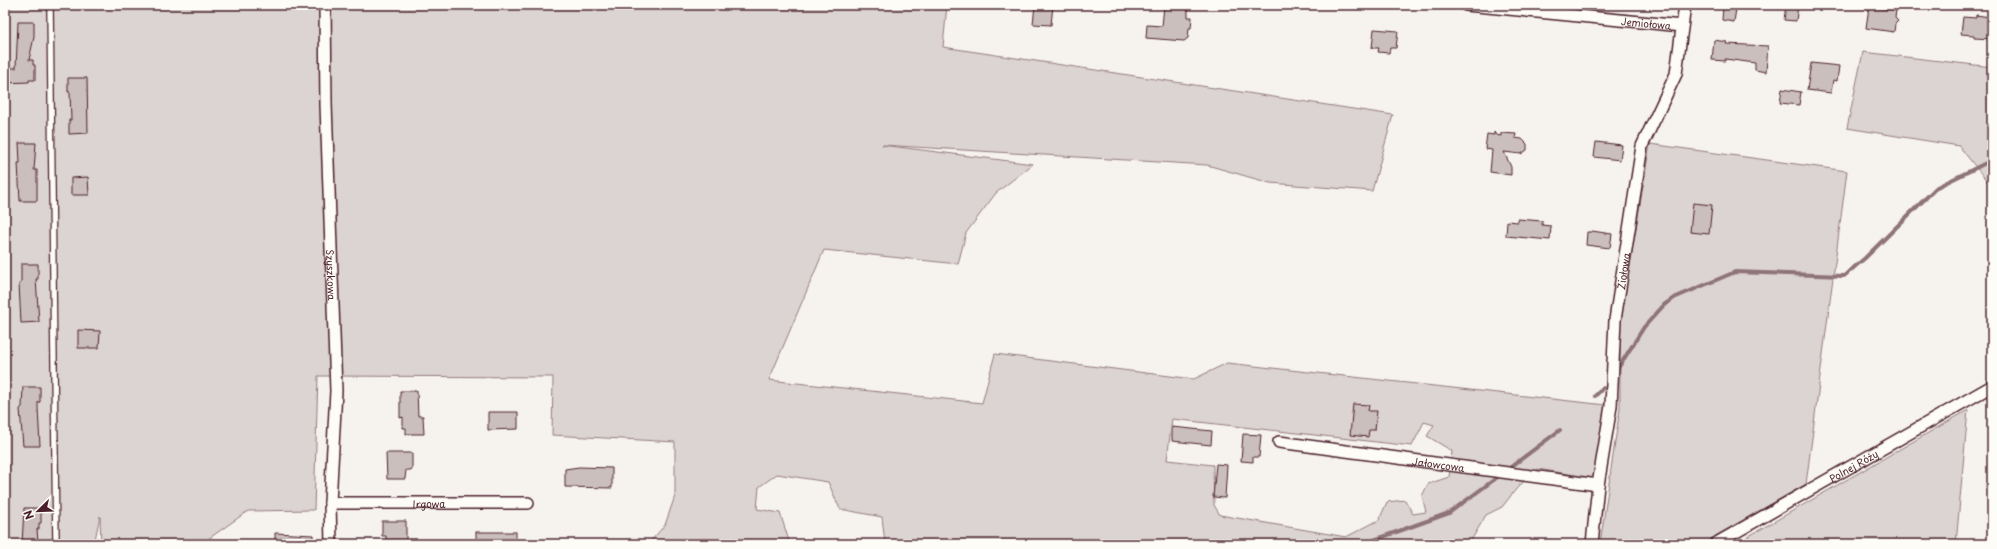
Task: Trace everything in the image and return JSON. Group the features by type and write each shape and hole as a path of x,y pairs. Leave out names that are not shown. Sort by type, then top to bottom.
{"street":[{"name":"Szyszkowa","path":"325,5 326,112 336,390 330,503 331,544"},
{"name":"Jemiołowa","path":"1466,5 1682,26"},
{"name":"Ziołowa","path":"1592,544 1598,485 1611,406 1615,320 1642,146 1676,74 1685,5"},
{"name":"Polnej Róży","path":"1715,544 1992,386"},
{"name":"Jałowcowa","path":"1279,442 1598,485"},
{"name":"Irgowa","path":"330,503 528,503"}],"lane":[{"path":"50,5 56,544"}],"shaded area":[{"path":"5,5 947,5 943,47 1393,115 1372,191 1270,183 1207,165 882,145 1033,164 996,193 966,233 958,264 824,250 769,380 982,403 995,354 1194,379 1227,363 1606,405 1593,478 1538,469 1517,488 1502,507 1486,515 1469,544 885,544 882,517 840,509 828,482 777,474 759,487 757,509 780,513 790,544 648,544 665,525 675,496 675,442 552,435 553,377 318,376 314,510 248,511 201,544 101,544 100,516 94,544 5,544","holes":["1172,419 1412,446 1424,422 1434,425 1427,436 1452,451 1449,477 1428,484 1422,496 1426,512 1413,514 1405,500 1387,502 1379,520 1346,537 1220,515 1214,505 1213,465 1167,460"]},
{"path":"1863,52 1992,67 1992,193 1987,181 1959,146 1847,128"},
{"path":"1650,144 1847,171 1806,484 1715,536 1715,544 1600,544 1620,408 1620,325"},
{"path":"1968,410 1956,544 1735,544"}],"building":[{"path":"1035,5 1053,5 1051,25 1033,24"},
{"path":"1786,5 1798,5 1796,21 1784,20"},
{"path":"1164,6 1188,9 1188,17 1192,17 1191,28 1189,28 1188,38 1184,41 1146,38 1147,25 1162,26"},
{"path":"1723,7 1736,9 1734,22 1722,20"},
{"path":"1869,7 1896,10 1895,18 1898,21 1895,24 1894,32 1866,28"},
{"path":"1976,15 1990,17 1989,22 1992,23 1992,39 1974,38 1974,35 1961,34 1963,17 1976,18"},
{"path":"18,22 34,22 34,37 29,60 33,60 33,65 35,65 35,80 29,80 29,82 5,83 5,68 16,68"},
{"path":"1374,29 1398,31 1396,48 1390,48 1389,53 1378,52 1379,48 1372,48"},
{"path":"1714,40 1727,42 1726,44 1768,46 1766,72 1755,70 1755,63 1725,59 1725,61 1712,60"},
{"path":"1811,63 1839,66 1837,81 1833,80 1831,93 1807,90"},
{"path":"68,78 87,78 88,133 69,134 69,120 71,120"},
{"path":"1782,89 1801,92 1799,105 1780,103"},
{"path":"1494,132 1496,135 1501,136 1501,133 1516,134 1515,138 1522,139 1527,144 1527,150 1521,154 1504,152 1511,167 1511,175 1490,172 1492,150 1485,149 1487,134 1494,135"},
{"path":"1596,142 1622,145 1620,160 1594,157"},
{"path":"19,143 36,143 34,170 37,170 37,201 20,201 18,163 20,163"},
{"path":"88,177 89,195 71,195 71,178"},
{"path":"1693,203 1712,205 1709,234 1690,232"},
{"path":"1518,219 1542,221 1542,225 1551,226 1550,240 1506,236 1507,221 1518,222"},
{"path":"1592,231 1612,234 1610,248 1586,245 1587,232"},
{"path":"21,264 38,264 38,279 36,279 39,322 21,323 19,284 21,283"},
{"path":"78,330 100,331 99,348 78,348"},
{"path":"23,387 40,387 40,402 38,402 38,408 40,446 23,446 20,409 22,407"},
{"path":"400,391 417,391 418,416 423,416 424,434 406,434 406,428 403,428 403,417 400,418"},
{"path":"1353,404 1369,405 1368,411 1377,411 1375,430 1369,430 1368,437 1350,435"},
{"path":"488,412 518,412 518,429 488,430"},
{"path":"1172,427 1212,431 1211,445 1172,441"},
{"path":"1243,434 1261,435 1259,457 1253,457 1253,462 1241,461"},
{"path":"386,453 412,453 412,470 406,470 405,479 387,479"},
{"path":"1216,464 1227,465 1225,498 1213,497"},
{"path":"579,467 612,468 612,488 565,487 565,469"},
{"path":"24,508 41,508 41,523 39,523 39,529 37,529 38,544 22,544"},
{"path":"382,521 406,521 406,540 386,540 386,536 382,536"},
{"path":"476,532 516,532 516,544 476,544"},
{"path":"275,533 313,535 313,544 275,544"}],"waterway":[{"path":"1617,370 1644,327 1664,305 1674,298 1735,272 1844,276 1865,258 1937,187 1992,160"},
{"path":"1595,396 1603,388"},
{"path":"1508,469 1560,430"},
{"path":"1363,544 1449,513 1499,476"}]}
